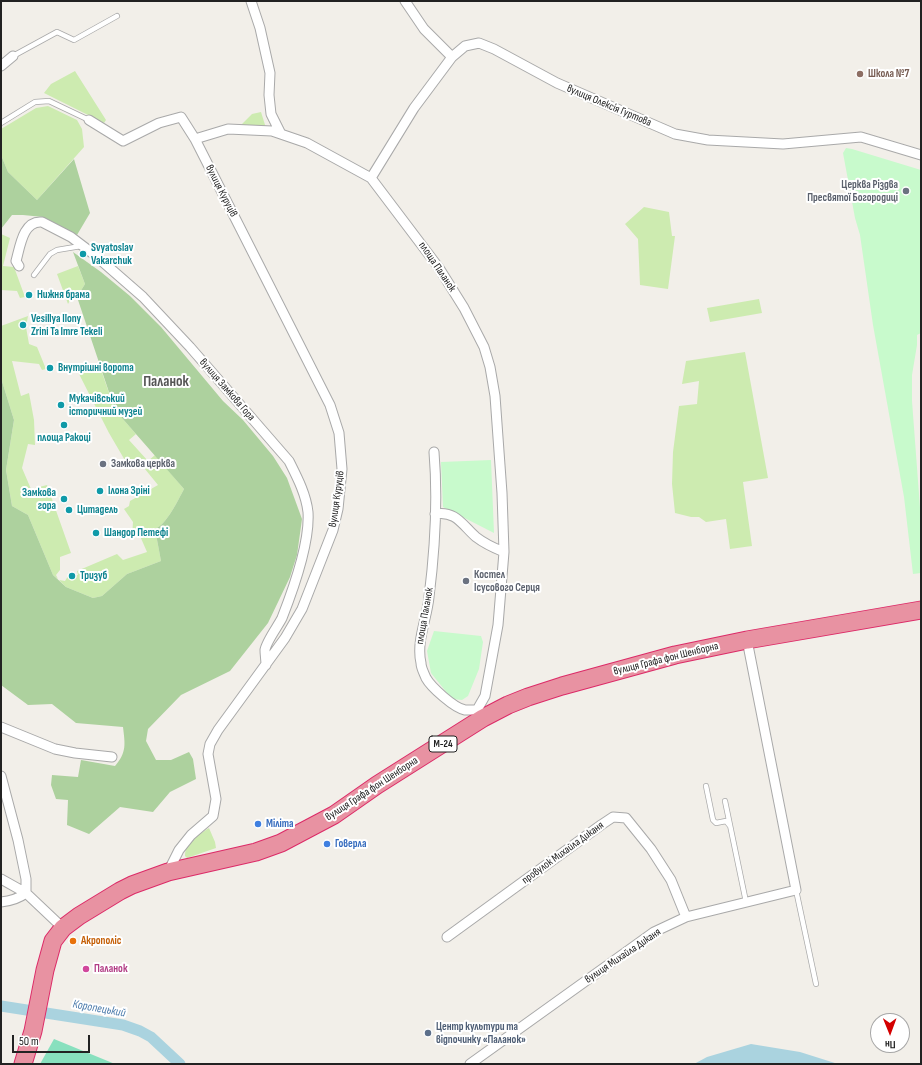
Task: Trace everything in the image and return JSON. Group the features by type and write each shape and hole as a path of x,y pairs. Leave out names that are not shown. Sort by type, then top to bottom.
{"highway":[{"name":"вулиця Графа фон Шенборна","path":"23,1064 33,1031 45,970 53,942 63,928 79,916 120,891 168,872 256,852 281,844 334,815 480,714 562,686 675,655 748,640 921,610"}],"street":[{"path":"251,1 260,28 270,73 269,95 272,114 280,134"},
{"path":"405,1 424,29 452,57"},
{"name":"вулиця Олексія Гуртова","path":"371,178 414,108 452,57 465,46 479,43 494,49 557,83 675,134 708,140 783,144 861,136 921,155"},
{"path":"1,66 13,56"},
{"name":"вулиця Куруців","path":"89,120 123,140 159,123 181,117 195,139 330,405 339,433 342,469 338,509 333,530 302,609 285,638 218,730 210,744 208,754 216,799 215,810 213,816 191,835 179,850 168,872"},
{"name":"площа Паланок","path":"195,139 228,129 272,131 307,143 371,178 439,268 464,308 484,347 490,368 495,396 502,493 504,552 498,625 485,696 480,714 464,710 450,702 426,679 421,665 419,652 428,607 432,574 437,486 434,452"},
{"name":"вулиця Замкова Гора","path":"19,266 16,261 25,231 28,226 37,221 42,222 71,236 143,297 190,347 289,461 300,482 308,511 307,534 293,589 281,620 265,649 266,665"},
{"path":"435,514 444,513 452,515 476,537 489,546 504,552"},
{"path":"748,640 796,890"},
{"path":"1,727 55,749 112,757"},
{"path":"1,776 18,840 26,879 26,893"},
{"name":"провулок Михайла Диканя","path":"447,937 614,817 626,818 651,849 671,880 686,917"},
{"path":"1,879 26,893 63,928"},
{"name":"вулиця Михайла Диканя","path":"470,1064 654,932 686,917 796,890"},
{"path":"1,902 20,898 26,893"}],"lane":[{"path":"13,56 57,32 74,40 117,16"},
{"path":"1,123 35,102 49,101 89,120"},
{"path":"34,275 50,254 57,250 83,246"},
{"path":"706,786 713,820 716,823 726,821 730,826"},
{"path":"725,801 746,902"},
{"path":"796,890 816,984"}],"green space":[{"path":"75,71 106,120 104,123 44,93 51,84"},
{"path":"48,106 77,120 82,129 84,147 37,200 8,172 1,155 1,129 36,108"},
{"path":"261,112 266,128 240,126 252,114"},
{"path":"846,148 921,170 921,333 917,335 917,345 912,375 912,401 921,521 921,573 913,574 904,497 873,325 860,235 855,218 843,153"},
{"path":"1,155 8,172 37,200 74,159 90,213 77,235 43,217 23,215 12,215 1,229"},
{"path":"644,207 669,212 672,236 675,236 668,289 640,285 638,239 625,224"},
{"path":"1,234 10,238 3,266 14,267 25,297 20,298 17,291 1,290"},
{"path":"73,252 101,272 130,296 161,327 223,401 243,420 273,456 287,478 302,519 297,555 290,577 268,623 230,671 181,695 148,729 146,741 156,760 171,760 189,752 193,759 196,779 170,792 153,812 120,807 89,834 67,825 68,800 56,799 51,785 52,775 78,777 81,760 115,766 122,756 124,748 123,727 76,723 52,704 28,705 1,685 1,378 14,420 6,470 12,506 28,515 53,575 66,587 93,598 102,596 127,574 161,561 155,529 168,517 184,489 115,410 77,297 85,284"},
{"path":"78,266 85,284 77,297 73,295 68,304 57,274"},
{"path":"759,299 762,313 710,322 707,308"},
{"path":"28,316 26,327 29,344 37,347 46,369 42,370 39,364 12,361 21,396 29,393 34,420 35,445 28,444 22,468 31,489 47,485 71,553 60,557 60,570 56,575 58,579 53,575 28,515 12,506 6,470 14,420 1,378 1,326"},
{"path":"745,352 768,478 743,482 752,546 730,549 726,519 706,522 699,517 691,517 675,513 672,484 673,452 679,406 697,404 699,381 682,384 686,361"},
{"path":"100,367 115,410 136,434 129,440 148,461 155,455 184,489 168,517 155,529 161,561 127,574 102,596 93,598 66,587 59,580 65,581 68,576 78,575 77,571 117,554 123,560 147,552 140,536 132,537 133,522 124,509 129,506 130,501 158,485 140,463 130,469 109,433 79,374"},
{"path":"491,460 494,533 443,507 441,462"},
{"path":"434,631 481,636 483,642 479,669 468,696 462,700 452,699 431,673 427,651"},
{"path":"209,828 216,848 187,858 185,856 187,847 197,836"},
{"path":"54,1039 115,1064 40,1064"}],"water":[{"path":"751,1044 800,1052 838,1064 694,1064 707,1057"}],"waterway":[{"name":"Коропецький","path":"1,1006 123,1025 151,1037 180,1064"}],"place":[{"name":"Школа №7","path":"860,74"},
{"name":"Церква Різдва Пресвятої Богородиці","path":"906,191"},
{"name":"Svyatoslav Vakarchuk","path":"83,254"},
{"name":"Нижня брама","path":"29,295"},
{"name":"Vesillya Ilony Zrini Ta Imre Tekeli","path":"23,325"},
{"name":"Внутрішні ворота","path":"50,368"},
{"name":"Мукачівський історичний музей","path":"61,405"},
{"name":"площа Ракоці","path":"64,425"},
{"name":"Замкова церква","path":"103,464"},
{"name":"Ілона Зріні","path":"100,491"},
{"name":"Замкова гора","path":"64,499"},
{"name":"Цитадель","path":"69,510"},
{"name":"Шандор Петефі","path":"96,533"},
{"name":"Тризуб","path":"72,576"},
{"name":"Костел Ісусового Серця","path":"466,581"},
{"name":"Міліта","path":"258,824"},
{"name":"Говерла","path":"327,844"},
{"name":"Акрополіс","path":"73,941"},
{"name":"Паланок","path":"86,969"},
{"name":"Центр культури та відпочинку «Паланок»","path":"428,1033"}],"district":[{"name":"Паланок","path":"166,382"}]}
